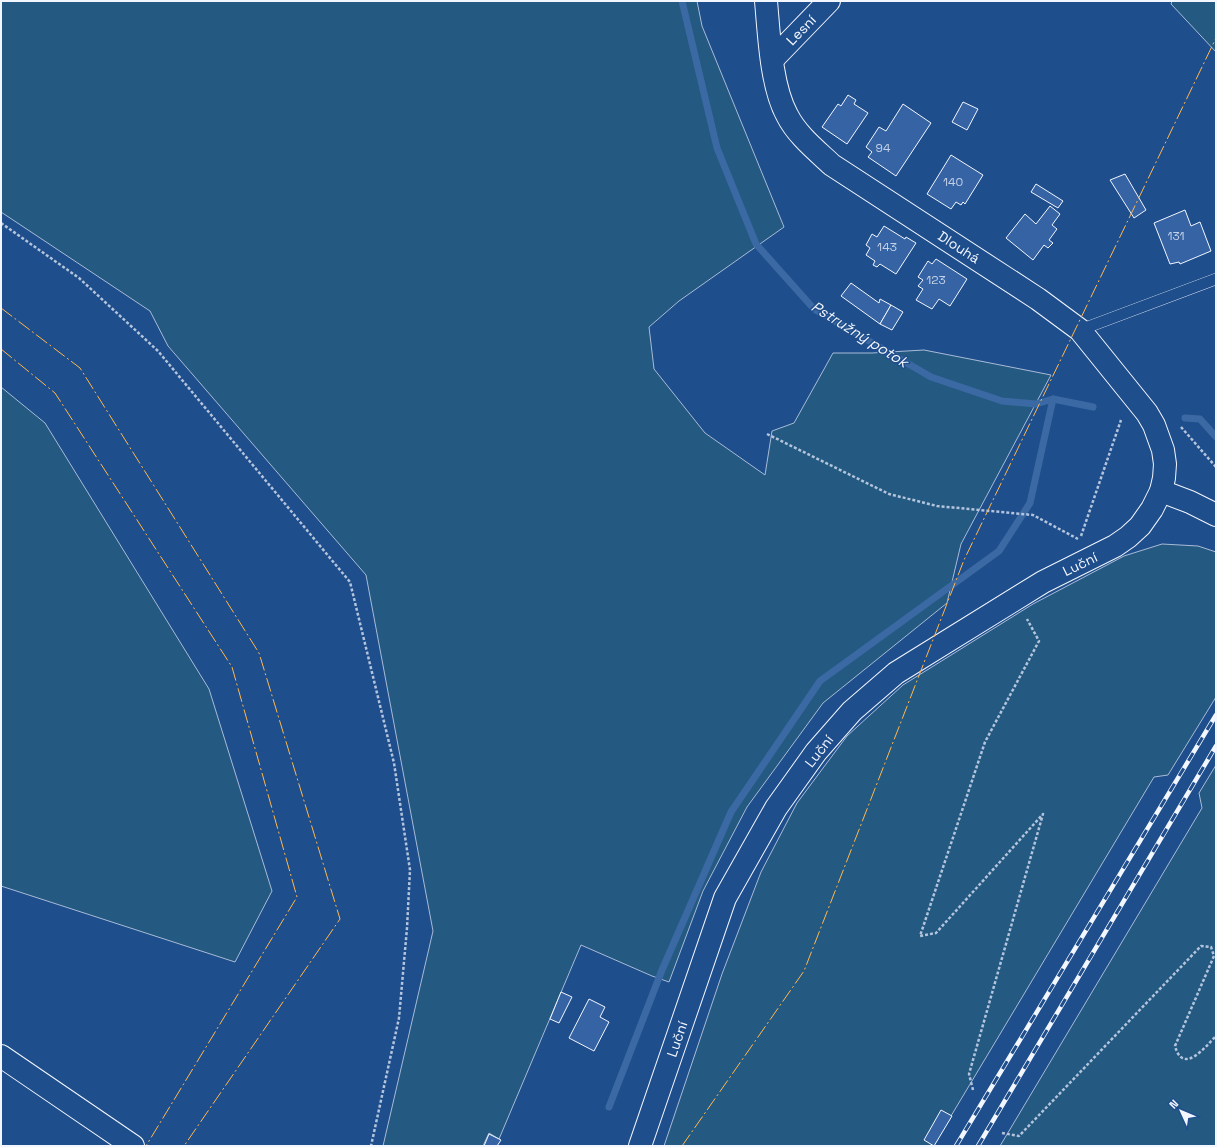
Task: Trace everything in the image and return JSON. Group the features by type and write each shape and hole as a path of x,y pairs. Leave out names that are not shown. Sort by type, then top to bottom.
{"street":[{"name":"Dlouhá","path":"766,1 776,86 786,115 803,138 832,165 1038,298 1080,330 1147,413 1154,425 1163,450 1164,464 1162,491"},
{"name":"Lesní","path":"772,60 829,1"},
{"path":"1162,491 1190,502 1216,515"},
{"name":"Luční","path":"640,1146 725,898 776,808 816,752 852,711 896,673 1043,582 1104,552 1128,537 1140,526 1162,491"},
{"path":"1,1056 132,1146"}],"lane":[{"path":"1080,330 1216,279"}],"path":[{"path":"1,223 79,278 158,351 350,582 394,763 410,870 407,928 399,1018 371,1146"},
{"path":"1078,545 1122,415"},
{"path":"767,434 889,494 937,506 1033,515 1104,552"},
{"path":"973,1090 969,1074 1043,814 936,934 920,936 985,742 1039,641 1016,599"},
{"path":"1002,1133 1019,1136 1201,946 1211,947 1214,956 1175,1046 1177,1052 1181,1056 1185,1058 1195,1057 1216,1036"}],"shaded area":[{"path":"1,1 697,1 702,26 784,227 679,301 649,327 654,369 705,433 765,475 772,431 794,423 833,353 872,353 924,350 1051,375 961,544 947,603 823,703 747,807 703,891 669,982 581,945 499,1139 489,1133 483,1146 383,1146 433,931 366,575 168,346 150,311 1,212"},
{"path":"1172,1 1216,1 1216,52 1171,4"},
{"path":"1,387 45,423 209,689 272,891 235,962 1,886"},
{"path":"1162,544 1198,546 1216,552 1216,697 1168,775 1154,777 933,1146 664,1146 722,974 761,872 797,803 847,736 903,685 1033,604 1124,556"},
{"path":"1216,765 1216,1146 1000,1146 1202,808 1199,793"}],"building":[{"path":"848,95 856,100 854,104 868,113 847,144 822,127 838,104 841,106"},
{"path":"963,102 978,109 967,130 952,122"},
{"path":"903,104 931,123 896,176 868,157 872,152 866,147 879,127 886,131"},
{"path":"951,155 983,175 965,204 963,202 961,205 956,202 951,209 927,194"},
{"path":"1125,174 1146,210 1134,218 1110,180"},
{"path":"1036,184 1063,201 1058,208 1031,192"},
{"path":"1050,206 1060,214 1052,225 1057,229 1049,240 1053,243 1048,248 1044,245 1033,260 1006,238 1025,214 1036,224"},
{"path":"1185,210 1191,226 1200,222 1211,251 1180,264 1179,262 1170,264 1154,223"},
{"path":"884,226 905,239 906,237 916,243 896,274 880,264 877,267 873,265 875,261 866,255 870,248 866,245 872,234 877,237"},
{"path":"936,259 967,279 950,306 939,299 932,309 916,300 923,289 918,286 923,280 918,277 928,261 932,264"},
{"path":"851,283 879,303 880,299 891,305 880,324 841,296"},
{"path":"891,305 903,312 892,330 880,324"},
{"path":"561,992 572,997 559,1023 550,1019"},
{"path":"589,999 605,1007 600,1017 609,1022 594,1051 569,1038"},
{"path":"941,1110 952,1116 934,1146 924,1140"},
{"path":"489,1134 501,1140 497,1146 484,1146"}],"waterway":[{"name":"Pstružný potok","path":"682,1 717,148 756,244 814,309 931,377 1002,401 1036,404 1053,399 1093,407"},
{"path":"609,1107 662,970 731,812 820,681 999,551 1030,503 1053,399"},
{"name":"Pstružný potok","path":"1185,418 1200,419 1216,437"}],"railway":[{"path":"956,1146 1216,715"},
{"path":"978,1146 1216,746"}],"power":[{"path":"682,1146 804,971 964,560 1216,38"},
{"path":"1,308 80,368 259,653 340,919 184,1146"},
{"path":"1,349 55,393 232,667 297,897 146,1146"}]}
